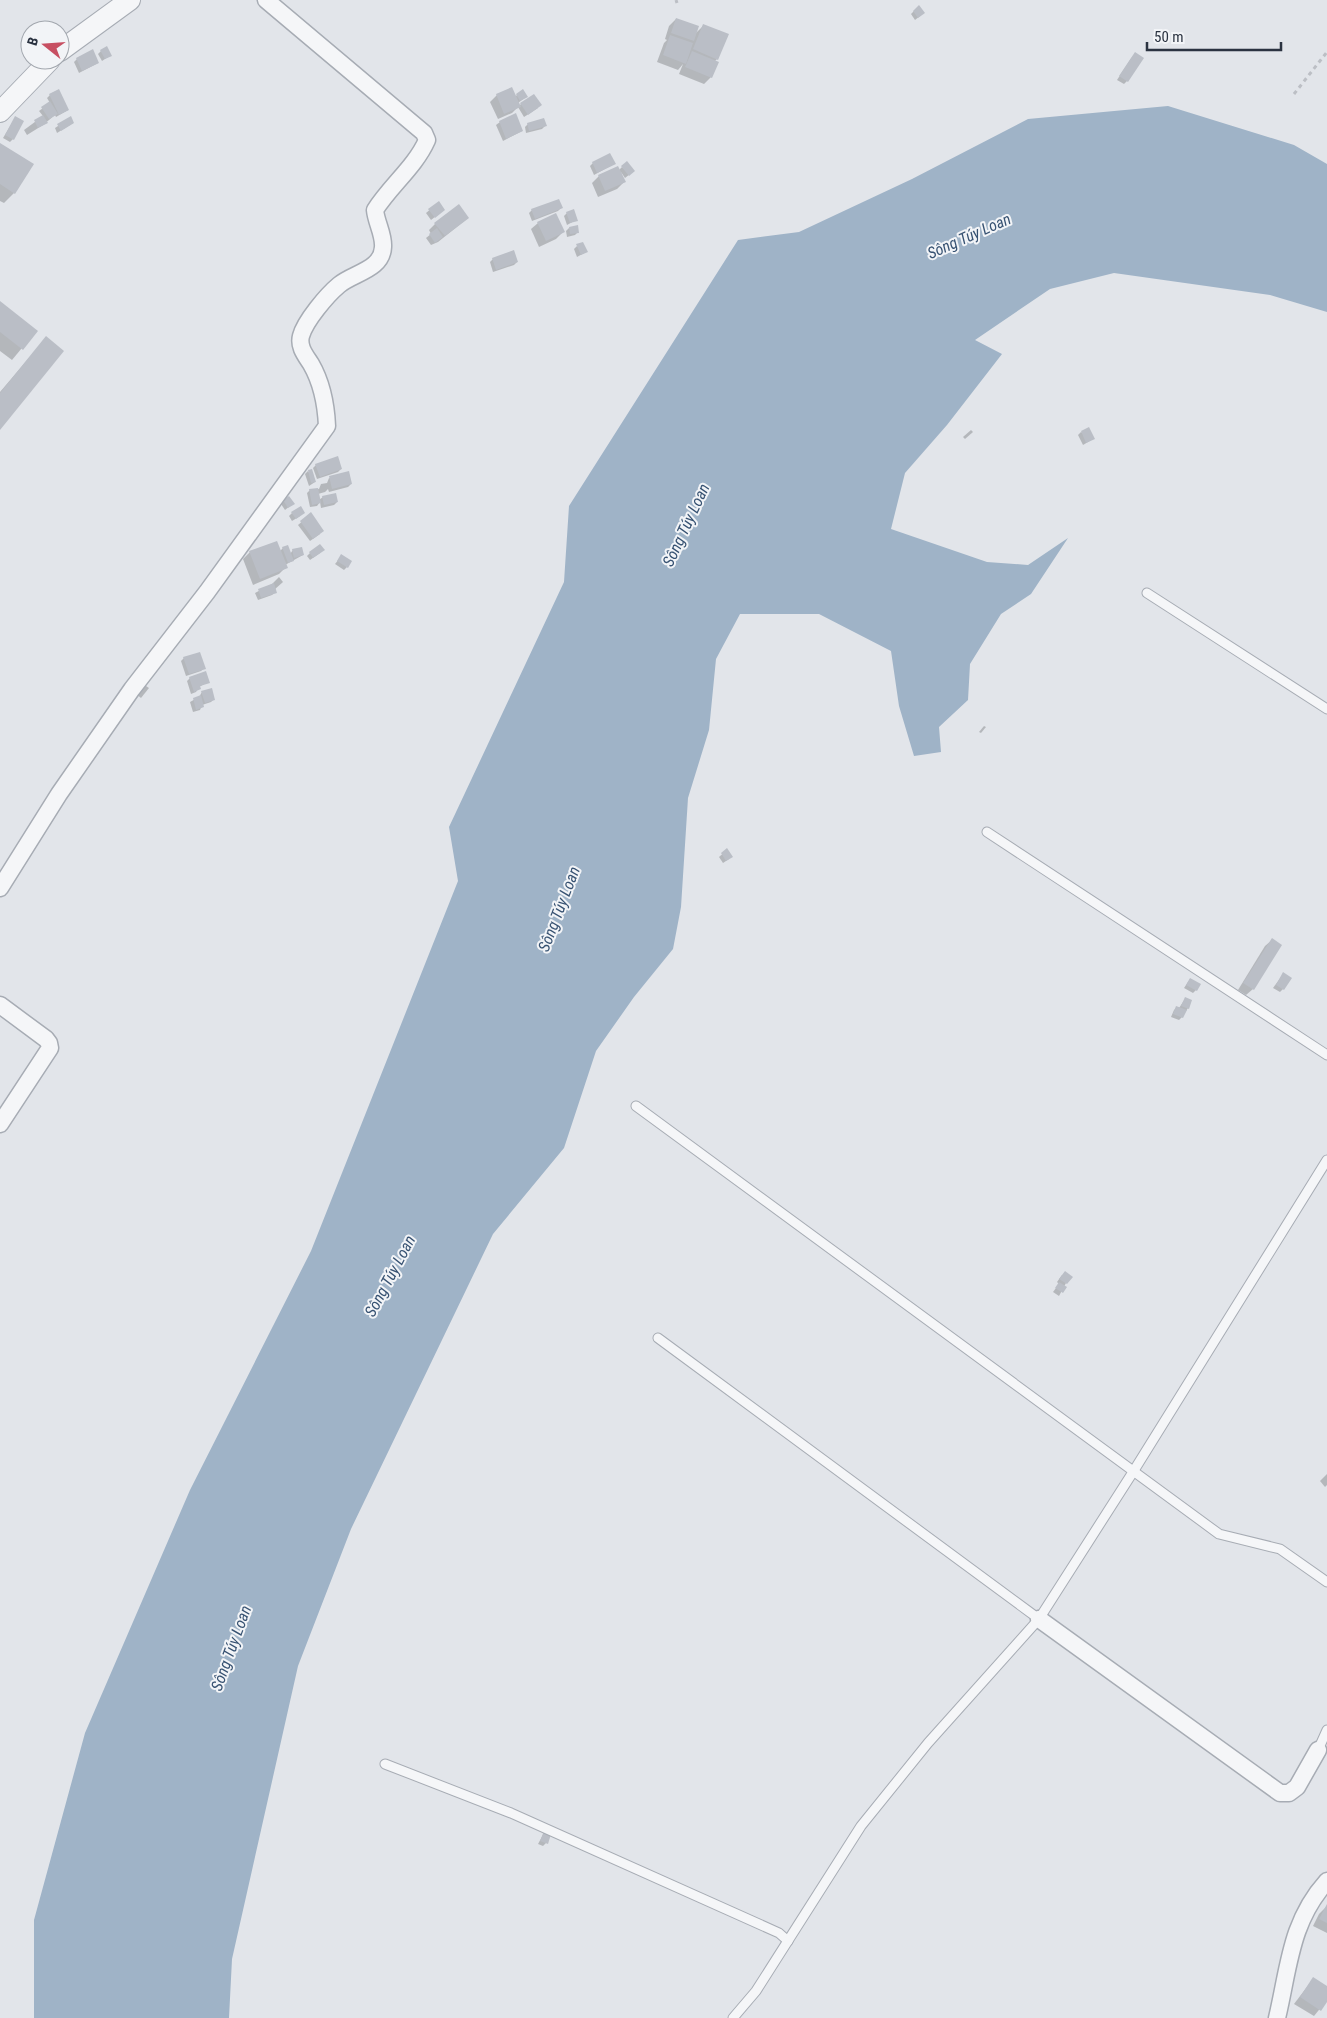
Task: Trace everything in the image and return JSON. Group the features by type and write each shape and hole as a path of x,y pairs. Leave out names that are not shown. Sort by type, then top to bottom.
{"street":[{"path":"70,44 130,0"},
{"path":"0,888 59,794 132,689 207,592 327,426 326,410 317,374 300,346 300,337 307,322 340,284 371,268 380,257 383,247 375,210 382,198 414,164 427,140 424,133 266,0"},
{"path":"0,110 40,70"},
{"path":"0,1005 46,1039 50,1048 0,1124"},
{"path":"1039,1619 1280,1793 1288,1793 1297,1787 1318,1750"},
{"path":"1278,2018 1286,1971 1301,1920 1315,1895 1327,1881"}],"lane":[{"path":"1147,592 1327,709"},
{"path":"987,832 1327,1055"},
{"path":"636,1106 1219,1534 1280,1549 1327,1582"},
{"path":"732,2018 756,1991 861,1826 928,1743 1039,1619 1327,1160"},
{"path":"658,1338 1039,1619"},
{"path":"1318,1750 1327,1730"},
{"path":"385,1764 510,1813 779,1933 788,1941"}],"path":[{"path":"1294,94 1327,52"}],"water":[{"name":"Sông Túy Loan","path":"1168,106 1294,145 1327,164 1327,312 1270,295 1114,273 1050,289 975,340 1002,354 947,425 905,473 891,529 987,562 1028,565 1068,538 1031,594 1001,614 970,664 968,700 939,727 941,752 914,756 899,706 891,651 819,614 740,614 716,659 709,730 688,798 681,907 673,949 634,997 596,1051 564,1148 493,1234 351,1529 298,1666 232,1959 229,2018 34,2018 34,1920 85,1733 190,1490 311,1251 458,881 449,827 564,582 569,506 738,240 799,232 912,179 1028,119"}],"building":[{"path":"919,5 925,13 918,18 913,11"},
{"path":"676,18 699,26 694,41 671,33"},
{"path":"703,24 729,34 718,60 693,49"},
{"path":"670,35 693,43 686,64 663,55"},
{"path":"107,46 112,56 105,59 100,50"},
{"path":"93,49 99,63 82,71 76,58"},
{"path":"692,51 719,62 712,78 685,67"},
{"path":"1135,52 1144,58 1128,82 1119,76"},
{"path":"512,87 521,107 504,114 496,94"},
{"path":"59,89 69,110 59,115 49,94"},
{"path":"523,89 528,97 520,101 516,94"},
{"path":"534,94 542,105 528,115 520,103"},
{"path":"50,101 58,114 49,119 41,107"},
{"path":"516,113 523,131 506,139 499,121"},
{"path":"43,115 48,123 38,128 34,120"},
{"path":"15,116 24,121 14,140 5,135"},
{"path":"71,116 74,123 61,131 57,124"},
{"path":"544,118 547,126 529,131 527,123"},
{"path":"0,143 34,164 15,194 0,184"},
{"path":"610,153 616,164 597,173 592,162"},
{"path":"627,161 635,171 629,176 621,166"},
{"path":"618,166 626,182 605,191 598,175"},
{"path":"559,199 563,208 535,219 531,209"},
{"path":"439,201 445,210 435,218 428,209"},
{"path":"459,204 469,218 445,236 434,223"},
{"path":"574,209 578,221 570,223 566,212"},
{"path":"556,213 565,232 546,241 537,222"},
{"path":"578,225 579,233 570,234 569,227"},
{"path":"437,228 443,237 435,243 429,234"},
{"path":"583,242 588,252 581,255 576,244"},
{"path":"514,250 518,262 496,270 492,258"},
{"path":"0,301 38,331 23,350 0,332"},
{"path":"46,336 64,351 0,430 0,393"},
{"path":"1089,427 1095,439 1086,443 1081,431"},
{"path":"338,456 342,469 320,477 315,464"},
{"path":"312,469 316,482 311,483 308,470"},
{"path":"349,471 352,484 332,489 329,476"},
{"path":"318,488 321,503 312,505 309,489"},
{"path":"336,493 338,502 324,505 322,496"},
{"path":"289,496 295,504 288,508 283,500"},
{"path":"301,506 305,513 296,519 291,512"},
{"path":"311,512 324,531 313,539 300,521"},
{"path":"277,541 288,568 260,579 249,551"},
{"path":"320,544 325,550 313,558 309,552"},
{"path":"288,545 294,561 288,563 282,547"},
{"path":"302,547 304,555 294,558 292,549"},
{"path":"341,554 352,561 348,568 337,561"},
{"path":"274,583 277,593 261,598 258,589"},
{"path":"200,652 206,669 189,674 183,657"},
{"path":"206,671 210,683 200,686 201,689 194,692 189,677"},
{"path":"212,688 215,700 205,703 201,691"},
{"path":"201,695 204,707 196,710 193,698"},
{"path":"727,848 733,857 726,861 721,853"},
{"path":"1272,938 1282,945 1254,990 1243,983"},
{"path":"1283,972 1292,978 1284,990 1276,985"},
{"path":"1190,978 1201,984 1197,991 1186,985"},
{"path":"1185,997 1192,1000 1189,1009 1181,1006"},
{"path":"1176,1006 1187,1010 1183,1018 1173,1014"},
{"path":"1065,1271 1073,1277 1067,1284 1059,1279"},
{"path":"1059,1282 1067,1287 1063,1293 1055,1288"},
{"path":"544,1831 551,1834 548,1844 540,1841"},
{"path":"1327,1904 1327,1923 1319,1919"},
{"path":"1313,1977 1327,1986 1327,2002 1321,2011 1300,1997"}]}
